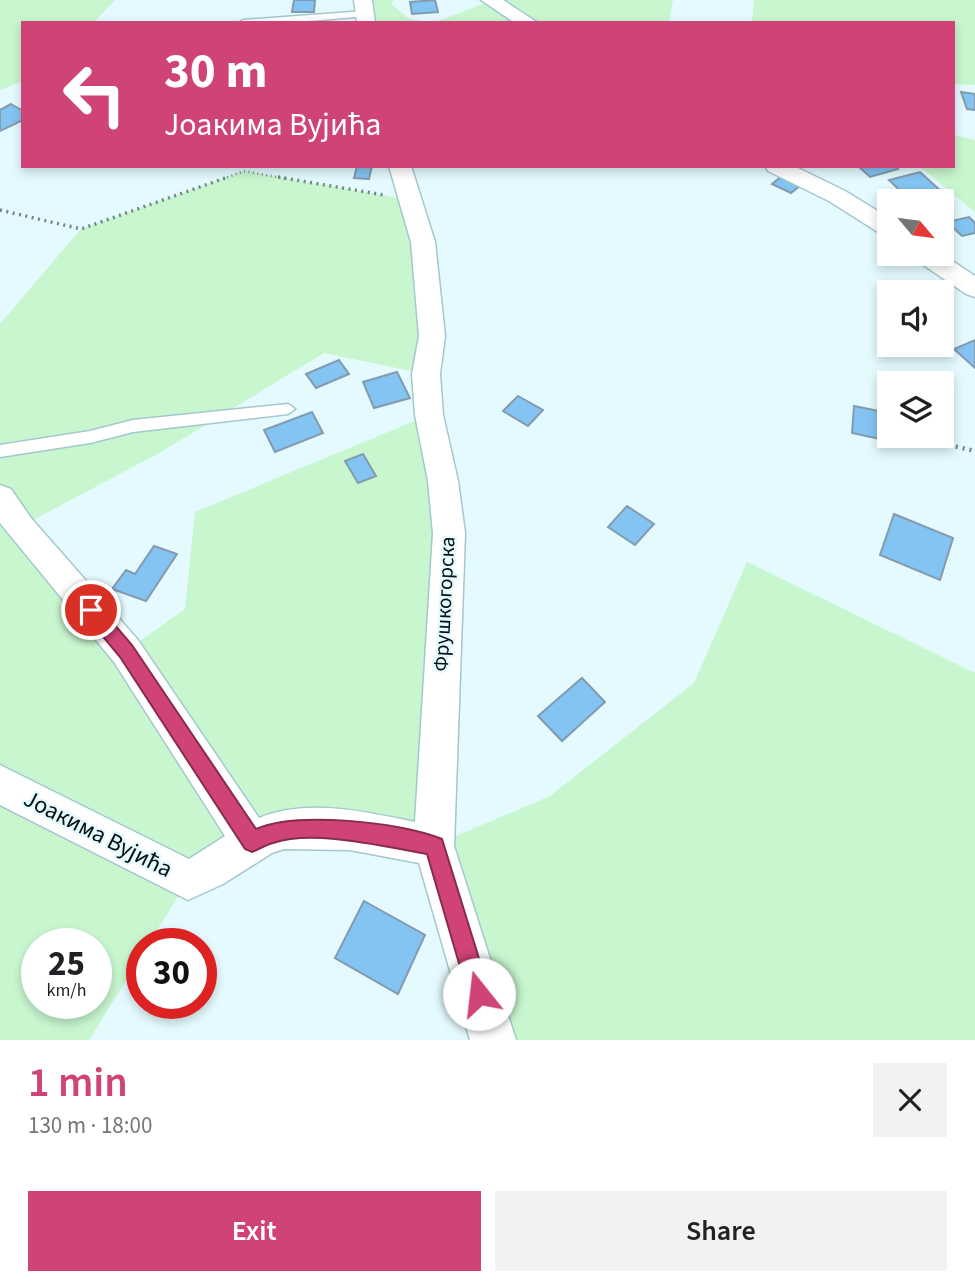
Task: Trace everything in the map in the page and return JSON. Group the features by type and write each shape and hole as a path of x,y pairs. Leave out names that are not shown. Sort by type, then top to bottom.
{"street":[{"path":"490,0 526,21"},
{"name":"Фрушкогорска","path":"401,168 423,242 430,294 432,336 426,373 429,415 443,481 449,533 434,846 493,1040"},
{"path":"780,168 837,196 877,221"},
{"path":"943,266 975,288"},
{"path":"0,498 20,527 126,651 252,842"},
{"name":"Јоакима Вујића","path":"0,784 188,880 228,860 252,842 272,832 298,828 360,832 434,846"}],"lane":[{"path":"265,21 365,12"},
{"path":"0,451 77,439 133,426 288,409"}],"path":[{"path":"0,210 81,229 244,172 411,200"},
{"path":"954,446 975,451"}],"green space":[{"path":"0,0 115,0 95,21 21,21 21,82 0,90"},
{"path":"363,0 394,0 391,4 408,18 422,21 366,21"},
{"path":"493,0 673,0 669,21 438,21"},
{"path":"754,0 975,0 975,85 955,84 955,21 752,21"},
{"path":"955,135 975,140 975,212 954,195 954,189 947,189 921,168 955,168"},
{"path":"244,171 411,200 426,374 324,353 161,452 20,527 126,651 185,609 195,512 429,415 443,481 435,845 550,796 694,683 747,562 975,673 975,1040 493,1040 434,846 298,828 188,880 158,928 126,928 126,981 112,1003 112,928 21,928 21,1019 102,1019 89,1040 0,1040 0,324 81,229"}],"building":[{"path":"294,0 315,0 314,12 292,12"},
{"path":"435,0 438,12 412,14 410,2"},
{"path":"961,92 975,94 975,110 967,109"},
{"path":"11,104 21,110 21,121 0,131 0,110"},
{"path":"356,168 372,168 369,179 354,178"},
{"path":"860,168 898,169 870,177"},
{"path":"920,172 939,189 898,189 889,180"},
{"path":"782,176 801,185 791,193 772,184"},
{"path":"969,217 975,223 975,233 962,236 954,229 954,220"},
{"path":"975,340 975,368 954,349"},
{"path":"339,360 349,374 316,388 306,374"},
{"path":"397,372 410,398 374,408 363,382"},
{"path":"518,396 543,410 528,426 503,411"},
{"path":"854,406 877,411 877,438 852,433"},
{"path":"312,412 323,433 275,452 264,430"},
{"path":"363,454 376,476 358,483 345,461"},
{"path":"627,506 654,524 635,545 608,527"},
{"path":"894,514 953,538 940,580 880,555"},
{"path":"154,546 177,554 146,601 112,589 126,570 135,574"},
{"path":"582,678 605,702 562,741 538,716"},
{"path":"364,901 425,935 398,994 335,958"}],"route":[{"path":"91,610 126,651 252,842 272,832 298,828 360,832 434,846 479,994"}]}
